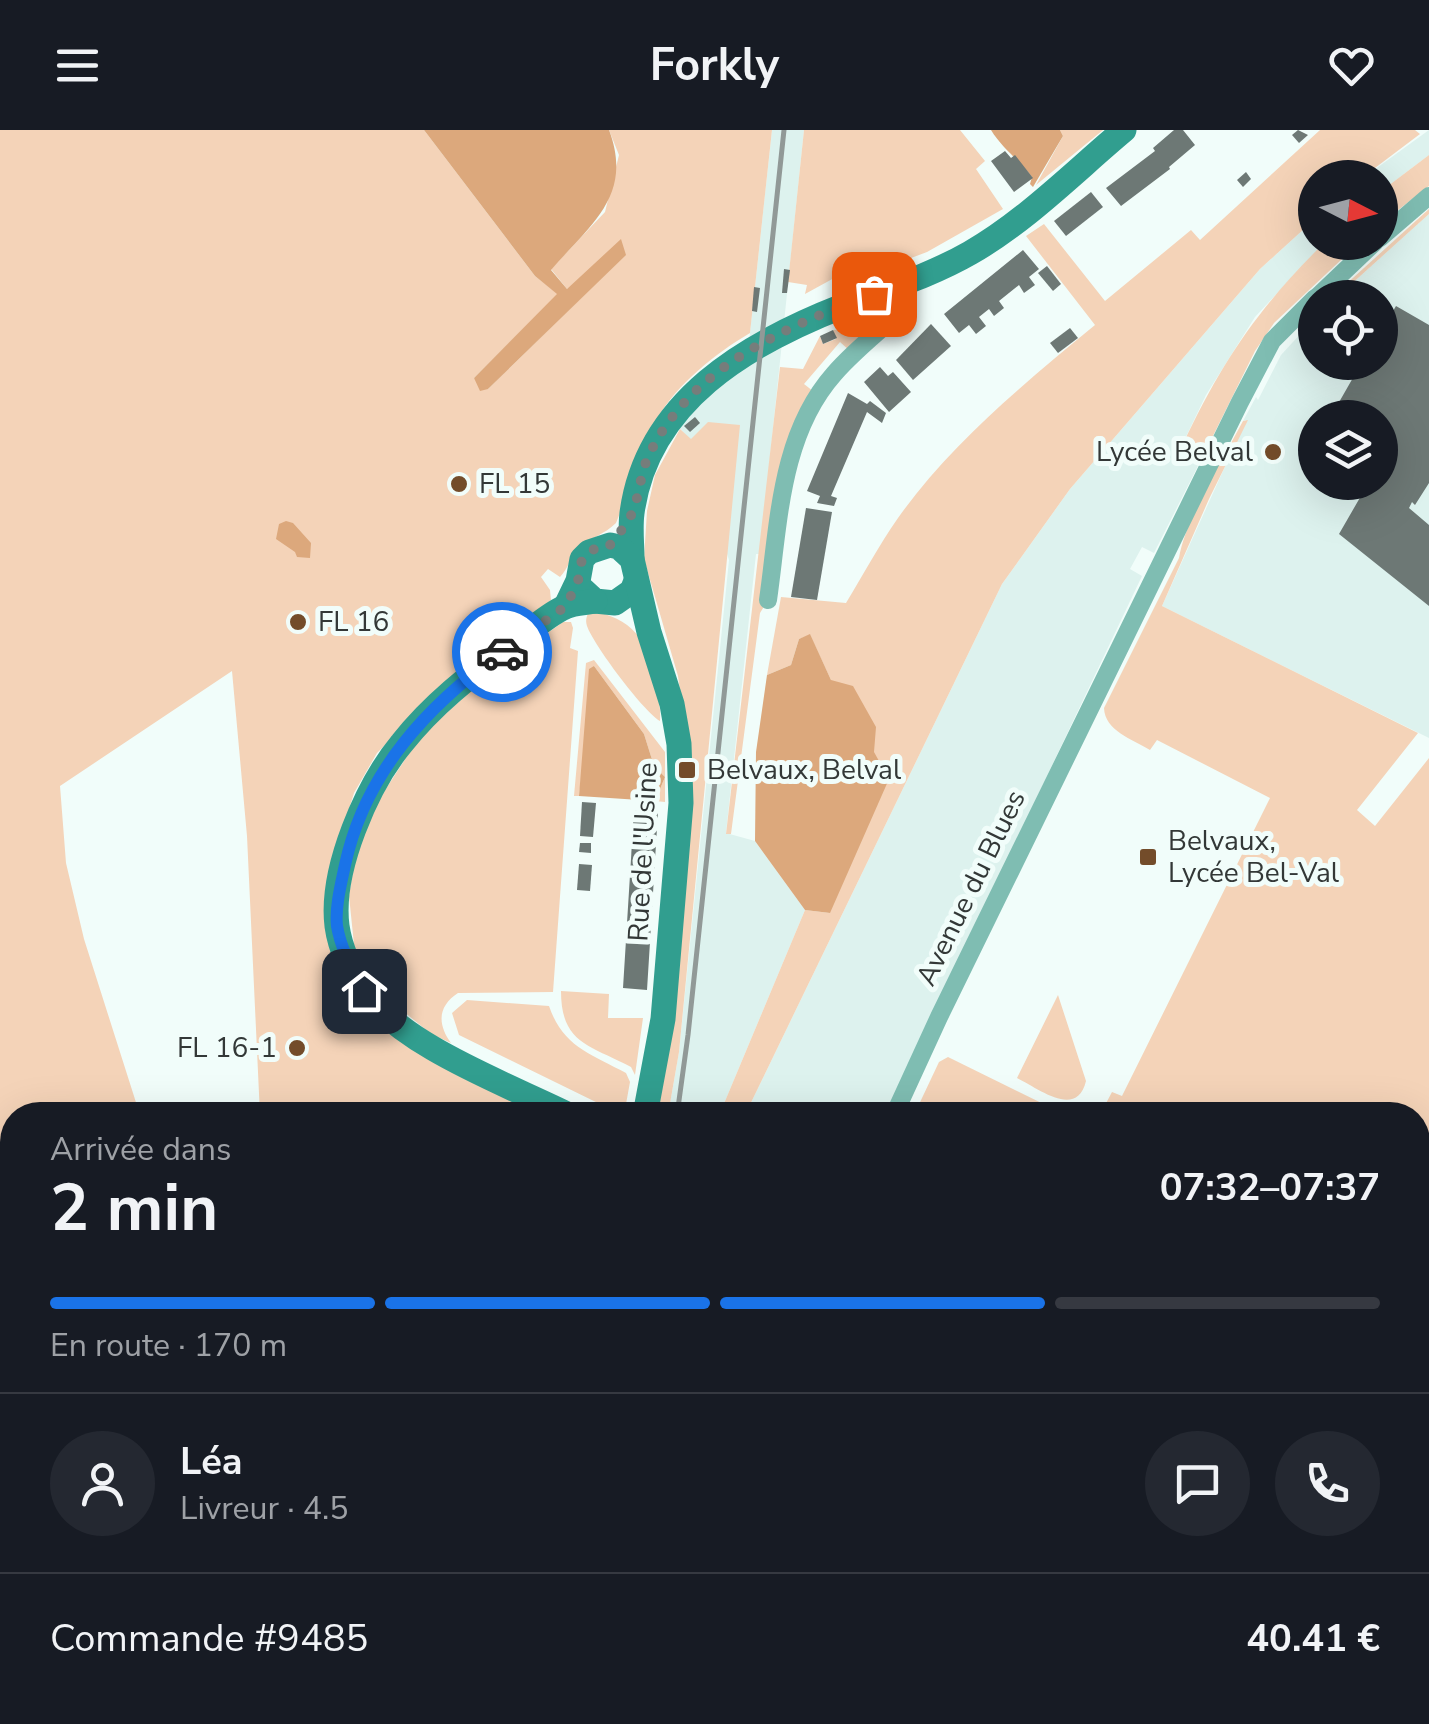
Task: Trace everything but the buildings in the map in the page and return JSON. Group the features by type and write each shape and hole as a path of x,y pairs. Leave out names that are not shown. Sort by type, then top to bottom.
{"main road":[{"path":"543,1102 424,1043 386,1015 364,991 346,957 337,924 340,888 348,848 382,771 425,716 474,672 566,606 592,596 625,598 632,514 648,456 670,418 706,381 748,351 801,323 901,285 973,252 1124,130"},
{"path":"626,561 588,552 578,570 592,596 649,632"},
{"name":"Rue de l'Usine","path":"626,561 672,704 680,766 662,1019 648,1102"}],"street":[{"name":"Avenue du Blues","path":"1398,223 1429,196"},
{"name":"Avenue du Blues","path":"1335,280 1356,260"},
{"path":"768,600 787,468 805,417 834,374 902,310 905,298 901,285"},
{"name":"Avenue du Blues","path":"900,1102 1272,341 1298,315"}],"shaded area":[{"path":"0,130 424,130 535,276 558,294 474,378 488,389 625,255 567,289 551,269 605,212 619,155 609,130 772,130 750,333 698,370 665,406 645,444 616,523 579,548 560,577 548,569 541,577 550,590 551,600 443,687 377,753 354,793 329,873 325,924 335,972 361,1015 441,1061 525,1102 259,1102 247,836 232,671 60,786 66,863 84,939 136,1102 0,1102"},
{"path":"424,130 609,130 615,153 616,173 604,208 551,270 567,289 621,239 626,255 488,389 480,391 474,378 557,294 535,276"},
{"path":"772,130 804,130 760,554 756,554 726,833 755,841 805,910 725,1102 670,1102 679,1052 729,560 691,440 670,418 748,351"},
{"path":"804,130 960,130 985,161 976,169 1003,209 927,252 874,272 836,277 805,294 807,285 788,282"},
{"path":"991,130 1060,130 1063,136 1033,187 1032,177"},
{"path":"1060,130 1103,130 1036,185 1063,136"},
{"path":"1320,130 1415,130 1420,134 1386,160 1298,160 1298,234 1260,269 1070,489 1002,584 751,1102 725,1102 805,910 830,913 831,680 810,635 799,639 791,665 767,675 781,597 846,603 898,518 941,464 990,415 1095,325 1026,236 1044,224 1105,301 1191,230 1200,240"},
{"path":"1429,130 1429,155 1398,178 1398,160 1388,160"},
{"path":"1429,155 1429,186 1398,210 1398,178"},
{"path":"1429,209 1429,214 1398,242 1398,237"},
{"name":"Lycée Belval","path":"1429,214 1429,738 1162,606 1246,420 1243,421 1281,355 1298,336 1298,380 1398,380 1398,280 1356,280 1378,260 1398,260 1398,242"},
{"path":"1298,234 1298,260 1308,260 1255,317 1206,395 1183,443 1204,454 1154,553 1142,547 1130,569 1142,576 892,1102 751,1102 1002,584 1070,489 1260,269"},
{"path":"1308,260 1341,260 1320,280 1298,280 1298,300 1274,323 1255,351 1204,454 1183,444 1244,336"},
{"path":"1373,260 1378,260 1356,280 1351,280"},
{"path":"888,304 892,311 850,351 840,342 804,384 818,395 805,417 768,600 760,613 731,834 726,834 780,367 803,369 820,336 823,344 836,339 833,330 851,328 850,324"},
{"path":"1248,420 1162,606 1418,733 1357,810 1375,826 1429,758 1429,1102 1107,1102 1112,1092 1122,1096 1270,798 1157,740 1150,750 1114,728 1104,708 1179,558 1206,488 1243,421"},
{"path":"708,422 740,425 679,1052 670,1102 658,1102 690,774 694,774 695,766 690,765 678,676 644,559 647,511 655,475 680,429 691,439"},
{"path":"293,523 311,543 310,558 297,557 276,539 279,524"},
{"path":"589,610 627,625 642,642 652,666 660,721 631,691 599,647 587,626"},
{"path":"563,622 571,622 570,648 578,651 553,992 458,993 446,1004 442,1016 443,1029 451,1043 431,1034 381,993 355,954 349,896 355,856 376,804 419,738 485,678"},
{"path":"810,634 831,680 853,686 876,727 874,752 889,779 830,913 805,910 755,841 756,752 767,675 791,665 799,639"},
{"path":"594,660 665,752 665,777 654,766 644,734 594,666 579,796 574,796 586,663"},
{"path":"594,666 644,734 654,766 665,777 655,801 579,796 589,669"},
{"path":"665,777 665,802 655,801"},
{"path":"561,991 609,994 608,1018 643,1018 635,1075 631,1067 572,1033 562,1009"},
{"path":"1058,995 1086,1081 1075,1098 1066,1100 1017,1078"},
{"path":"467,1000 549,1006 570,1040 626,1073 630,1082 626,1102 596,1102 459,1035 452,1013"},
{"path":"948,1057 1040,1102 920,1102 939,1062"}],"railway":[{"path":"679,1102 784,130"}],"way so far":[{"path":"502,652 566,606 578,581 582,559 598,546 610,545 632,514 648,456 670,418 689,397 748,351 801,323 874,294"}],"place":[{"name":"Lycée Belval","path":"1273,452"},
{"name":"FL 15","path":"459,484"},
{"name":"FL 16","path":"298,622"},
{"name":"Belvaux, Belval","path":"687,770"},
{"name":"Belvaux, Lycée Bel-Val","path":"1148,857"},
{"name":"FL 16-1","path":"297,1048"}],"route":[{"path":"364,991 346,957 337,924 348,848 361,813 382,771 425,716 502,652"}]}
